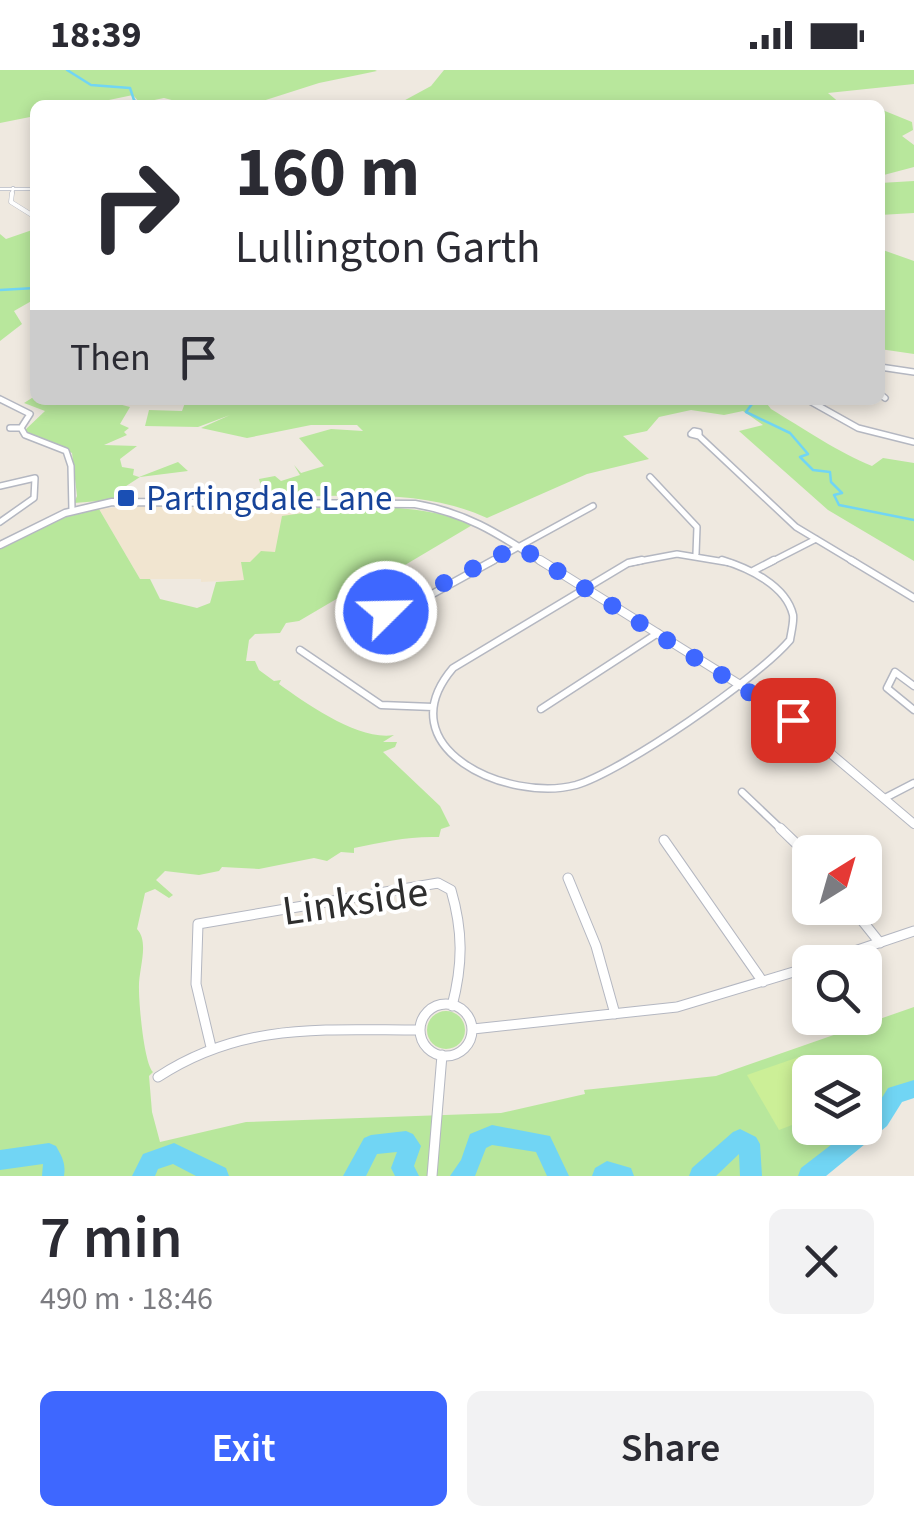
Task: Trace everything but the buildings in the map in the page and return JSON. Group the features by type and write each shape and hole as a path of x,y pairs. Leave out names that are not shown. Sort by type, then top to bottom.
{"street":[{"path":"9,196 13,188"},
{"path":"0,189 30,189"},
{"path":"0,198 9,196"},
{"path":"9,196 14,205 30,214"},
{"path":"885,368 914,372"},
{"path":"0,399 30,414 21,428"},
{"path":"814,405 865,431 914,442"},
{"path":"10,428 21,428"},
{"path":"21,428 25,436 66,451 71,466 72,510"},
{"path":"699,436 781,514 914,598"},
{"path":"0,486 35,474 30,504 0,522"},
{"path":"650,477 697,527 696,554"},
{"path":"0,545 72,510 91,506 188,501 426,504 464,515 738,683 809,732 914,824"},
{"path":"416,601 593,506"},
{"path":"752,572 816,539"},
{"path":"696,554 729,561 752,572 789,606 794,626 790,640 779,653 612,772 586,784 555,788 514,785 472,769 452,754 438,734 433,707 439,684 464,658 585,588 648,556 696,554"},
{"path":"541,709 658,633"},
{"path":"300,650 381,705 433,707"},
{"path":"914,686 895,672 887,688 914,710"},
{"path":"884,798 914,783"},
{"path":"742,792 792,840"},
{"path":"664,840 762,982"},
{"path":"568,878 596,946 615,1014"},
{"name":"Linkside","path":"212,1047 196,984 195,922 446,884 465,939 462,972 452,1006"},
{"path":"866,925 880,943"},
{"path":"874,945 914,931"},
{"path":"474,1029 677,1006 792,972"},
{"path":"418,1030 429,1011 452,1006 467,1014 474,1029"},
{"path":"418,1030 428,1049 442,1055 465,1048 474,1029"},
{"path":"158,1077 212,1047 270,1034 418,1030"},
{"path":"432,1176 442,1055"}],"shaded area":[{"path":"343,507 245,580 201,582 140,579 99,509"}],"green space":[{"path":"0,70 377,71 319,83 266,100 137,100 133,95 109,100 30,100 30,117 0,123"},
{"path":"444,70 914,70 914,84 828,93 836,100 405,100 431,86"},
{"path":"885,111 912,122 913,130 902,136 914,145 914,167 885,175"},
{"path":"914,181 914,213 885,215 885,183"},
{"path":"30,231 30,302 14,311 22,324 0,341 0,234 6,239"},
{"path":"885,251 914,261 914,354 885,350"},
{"path":"30,399 30,405 130,407 120,424 129,428 124,432 127,435 104,445 137,446 120,459 122,467 134,469 133,475 139,477 178,462 188,471 140,477 120,490 137,498 74,503 77,496 72,453 24,431 45,411 24,403"},
{"path":"184,405 768,405 847,455 872,466 883,458 914,463 914,561 828,510 739,431 763,425 743,411 724,415 691,410 659,417 647,431 623,436 649,459 587,474 487,518 433,501 405,498 264,497 259,479 275,476 281,481 300,475 294,465 301,473 324,466 299,438 331,429 363,431 357,425 311,425 247,438 201,428 230,415 198,427 145,426 149,410 182,411"},
{"path":"315,507 396,508 474,524 405,565 355,583 350,591 299,621 286,623 280,633 255,634 249,640 246,661 255,661 259,670 274,681 281,680 279,684 350,727 394,735 383,742 397,742 395,747 383,752 440,806 450,826 441,829 439,837 406,838 354,848 354,853 341,852 327,861 314,858 259,869 222,867 199,875 165,871 156,880 173,895 169,898 155,889 145,893 137,929 143,942 141,1020 153,1072 149,1076 152,1112 160,1142 246,1122 501,1113 585,1094 584,1090 716,1076 834,1035 882,1035 882,1018 914,1007 914,1094 899,1099 882,1123 882,1055 792,1055 792,1145 856,1145 818,1176 0,1176 0,548 58,519 99,509 140,579 150,579 160,599 197,608 210,603 216,582 244,580 241,562 250,562 261,551 275,552 282,516 310,512"},
{"path":"446,1011 460,1016 465,1030 460,1044 446,1049 432,1044 427,1030 432,1016"},
{"path":"792,1059 792,1125 779,1130 747,1075"}],"waterway":[{"path":"67,70 91,85 130,88 134,100"},
{"path":"0,290 30,288"},
{"path":"751,405 746,412 790,433 808,454 800,457 813,470 830,472 831,482 842,493 834,495 839,505 914,520"},
{"path":"809,1176 880,1119 895,1095 914,1089"},
{"path":"461,1176 470,1166 477,1141 492,1135 543,1143 558,1176"},
{"path":"700,1176 740,1139 749,1144 751,1176"},
{"path":"354,1176 371,1145 406,1141 410,1146 402,1168 408,1176"},
{"path":"0,1160 49,1153 55,1165 53,1176"},
{"path":"143,1176 151,1161 174,1153 218,1176"},
{"path":"603,1176 607,1172 623,1176"}],"place":[{"name":"Partingdale Lane","path":"126,498"}],"route":[{"path":"386,612 392,606 416,601 518,546 793,720"}]}
